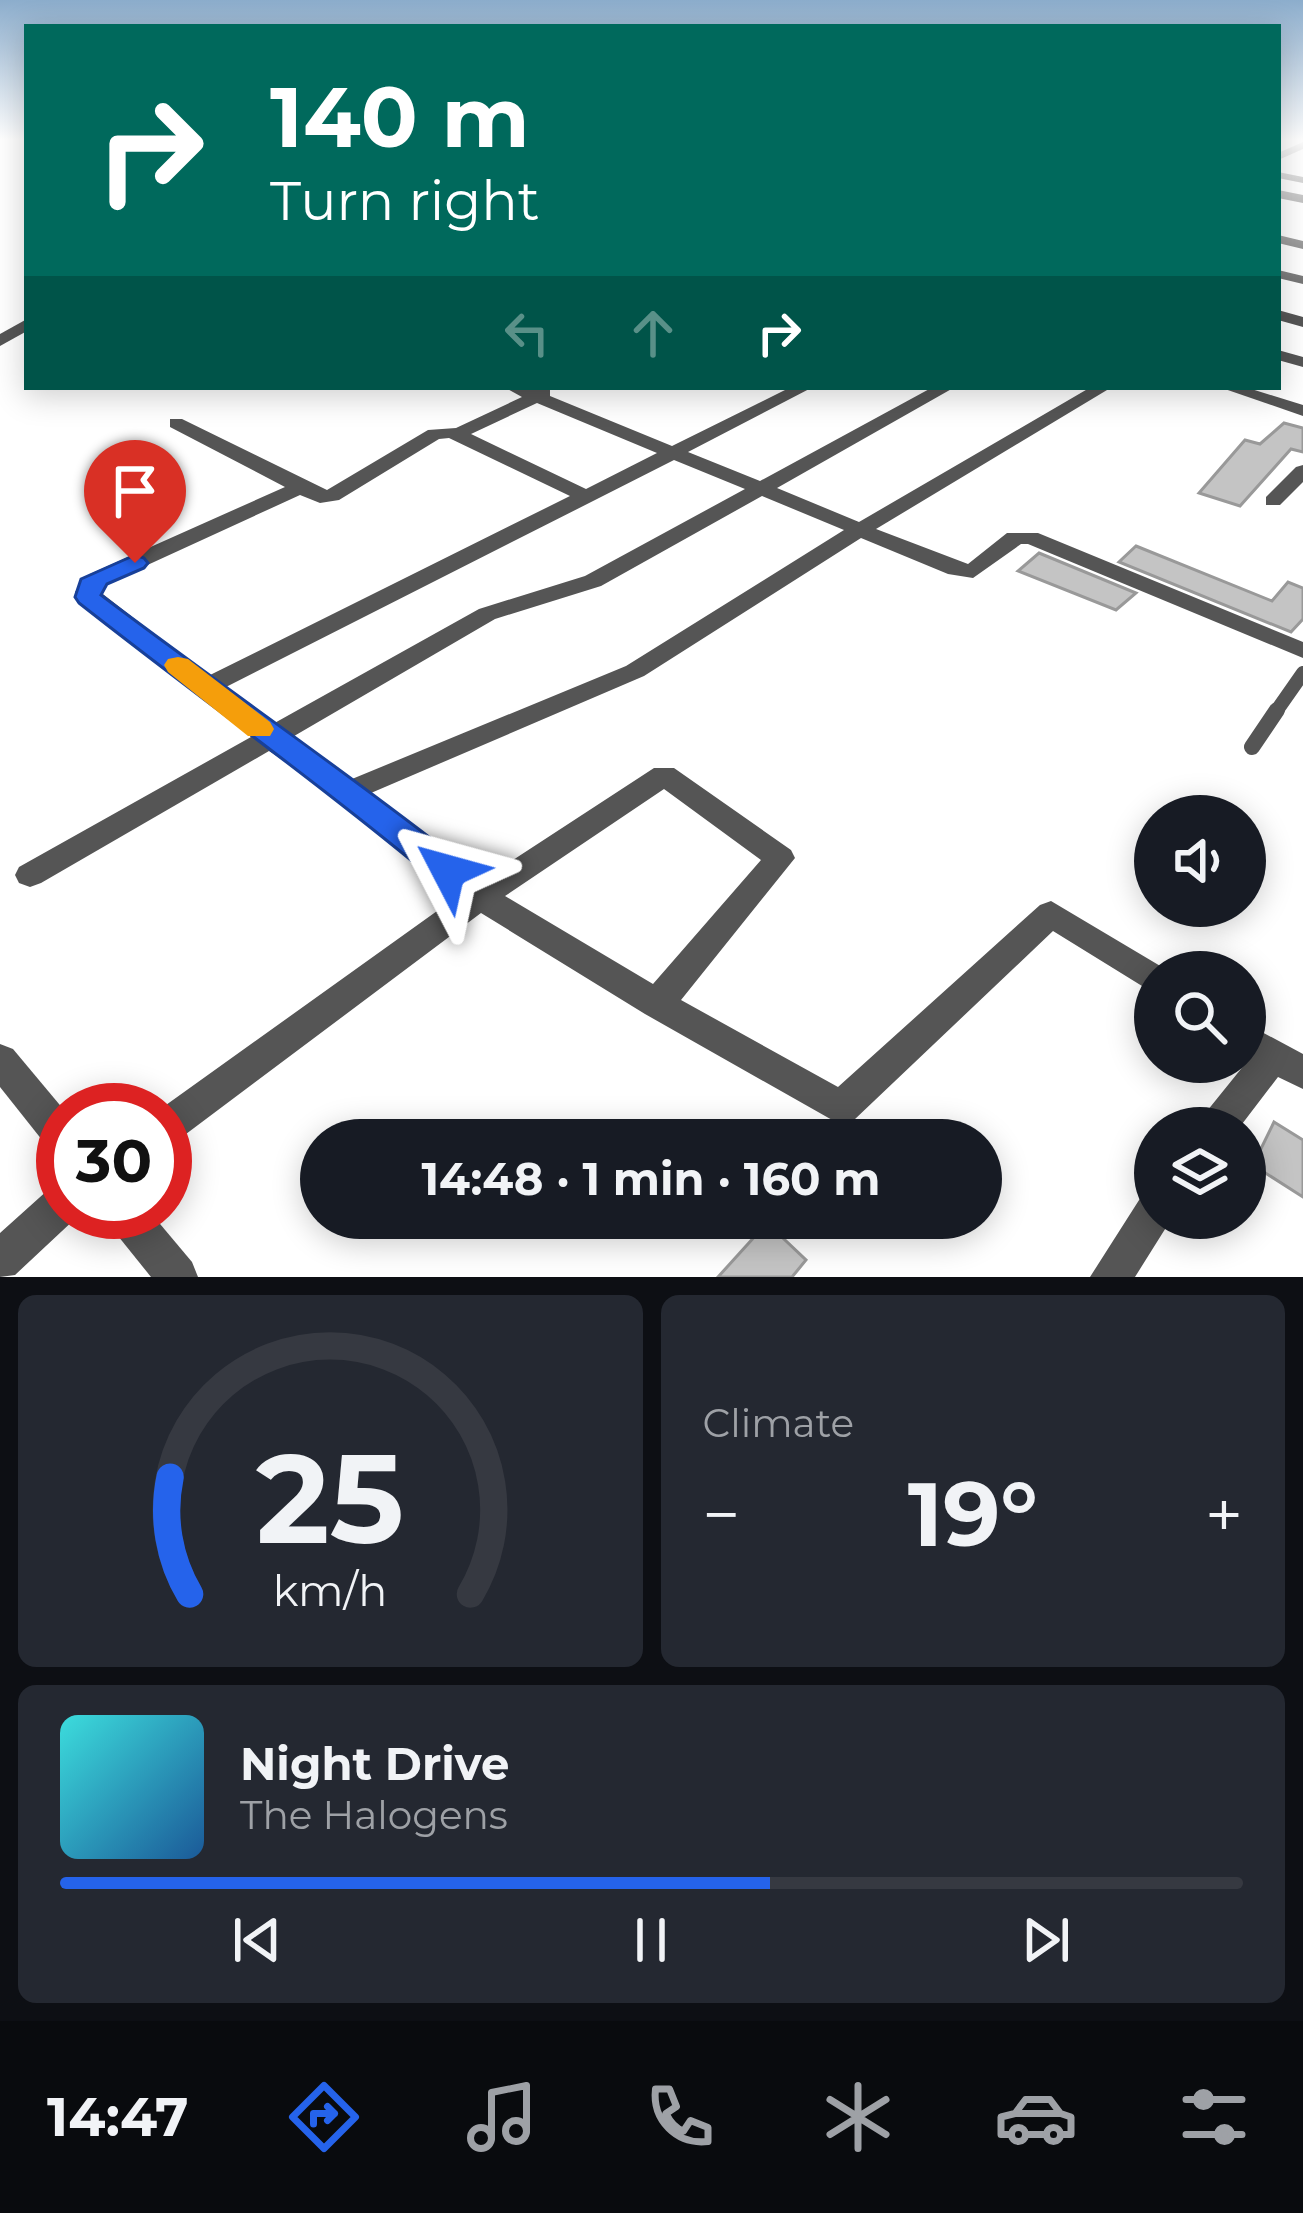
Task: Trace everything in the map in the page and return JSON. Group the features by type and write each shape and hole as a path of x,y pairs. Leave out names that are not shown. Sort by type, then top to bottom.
{"street":[{"path":"521,390 965,572 978,569 1015,538 1030,538 1303,651"},
{"path":"176,423 288,478 298,488 320,497 332,496 434,434 459,433 550,390"},
{"path":"206,687 798,390"},
{"path":"30,875 487,614 593,580 940,390"},
{"path":"350,791 635,671 860,530 1098,390"},
{"path":"1237,390 1303,411"},
{"path":"459,433 585,496"},
{"path":"1273,501 1303,471"},
{"path":"298,488 98,579 86,592 272,740 350,791 480,897 656,1004 841,1108 1051,914 1134,967"},
{"path":"192,1108 480,897 664,775 780,857 656,1004"},
{"path":"1233,1107 1274,1056"},
{"path":"0,1060 36,1104"},
{"path":"0,1260 36,1227"},
{"path":"146,1239 177,1277"},
{"path":"1111,1277 1136,1239"}],"lane":[{"path":"1252,747 1303,673"}],"building":[{"path":"1284,423 1303,428 1303,452 1291,449 1240,506 1199,493 1245,440 1260,444"},
{"path":"1136,546 1272,601 1288,582 1303,588 1303,619 1291,632 1119,562"},
{"path":"1039,553 1136,593 1116,610 1018,571"},
{"path":"1274,1122 1303,1140 1303,1197 1266,1173 1266,1138"},
{"path":"752,1239 784,1239 806,1260 792,1277 718,1277"}],"slow traffic":[{"path":"178,665 259,729"}],"route":[{"path":"135,563 90,584 88,597 272,740 350,791 448,871"}]}
